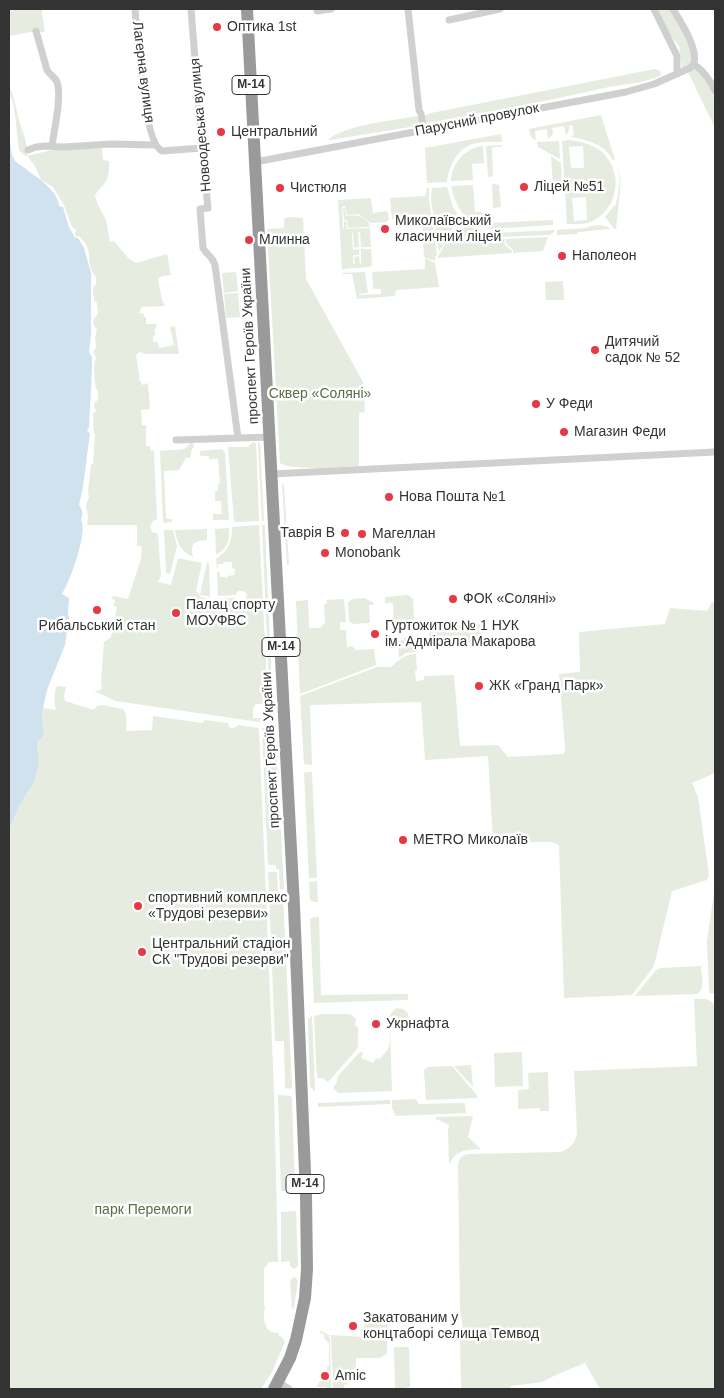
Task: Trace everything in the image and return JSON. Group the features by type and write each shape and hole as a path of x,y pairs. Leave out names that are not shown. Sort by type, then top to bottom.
{"highway":[{"name":"проспект Героїв України","path":"247,9 294,906 306,1196 307,1269 305,1298 298,1334 280,1387"}],"street":[{"name":"Лагерна вулиця","path":"135,9 144,102 155,144"},
{"name":"Новоодеська вулиця","path":"191,9 208,208 200,209 202,248 213,258 216,265 238,438"},
{"path":"317,11 331,9"},
{"path":"408,9 419,110 424,130"},
{"path":"449,20 500,9"},
{"path":"654,9 677,56 677,74"},
{"path":"673,9 690,40 695,55 694,64 700,68 715,91"},
{"path":"36,31 47,70 56,81 57,108 52,146"},
{"name":"Парусний провулок","path":"255,162 626,92 654,84 690,68 694,64"},
{"path":"28,150 45,146 78,147 111,144 155,144 157,149 162,151 202,148"},
{"path":"176,440 270,437"},
{"path":"272,474 715,452"}],"green space":[{"path":"42,9 45,32 31,32 9,36 9,11"},
{"path":"658,9 671,9 694,56 690,65 683,69 679,46 669,34"},
{"path":"655,69 659,70 661,75 643,82 426,122 425,116 431,113"},
{"path":"693,69 699,70 712,91 715,103 715,128 688,72"},
{"path":"9,86 25,138 27,156 19,150"},
{"path":"601,115 615,160 600,146 571,137 574,135 572,125 570,125 566,135 564,126 552,128 553,134 548,139 547,129 535,131 536,140 530,134 529,129"},
{"path":"417,116 419,121 416,126 329,139 359,126"},
{"path":"501,134 502,142 477,143 470,145 460,152 452,163 447,182 427,183 425,148"},
{"path":"559,141 560,159 538,147 537,142"},
{"path":"562,141 577,141 595,147 607,157 612,167 615,177 613,199 600,216 587,223 567,224","holes":["583,146 584,168 571,168 569,147","586,197 587,220 574,221 572,198"]},
{"path":"502,145 502,147 492,147 493,176 488,177 486,146"},
{"path":"483,146 484,163 472,164 473,180 451,181 454,168 465,153 476,147"},
{"path":"102,148 103,160 109,161 108,173 106,180 95,195 106,220 110,242 114,241 129,259 136,263 167,254 171,275 162,276 158,279 165,306 142,307 137,312 144,314 146,324 157,325 154,331 156,335 153,336 153,342 158,342 159,348 174,345 170,327 175,326 179,354 145,354 140,352 136,355 140,382 142,385 148,383 150,409 141,410 142,425 146,425 146,446 150,446 151,451 154,451 157,519 153,521 150,527 152,532 158,534 161,576 158,582 171,585 178,558 202,563 196,591 200,595 207,562 209,563 210,597 201,595 200,597 213,599 235,598 240,602 244,601 247,596 243,591 238,591 235,595 218,596 217,572 220,572 220,577 227,579 228,576 234,575 235,569 232,568 232,562 224,561 223,564 218,564 217,569 216,559 229,545 232,527 259,525 267,683 263,684 264,704 255,704 255,707 253,707 253,718 261,718 259,722 116,701 94,691 101,690 104,642 111,637 117,607 114,606 115,600 112,599 113,596 128,599 141,559 142,546 137,546 137,525 87,525 86,505 89,497 88,491 91,464 93,464 95,435 93,414 96,411 94,407 95,402 98,400 94,373 96,358 93,351 96,348 95,337 97,330 93,322 98,314 97,303 94,301 93,287 96,285 96,277 91,270 87,246 79,236 76,237 76,230 71,225 64,205 53,187 41,180 35,166 27,156 52,150"},
{"path":"551,156 561,163 562,187 553,187"},
{"path":"617,165 621,180 616,229 613,228 605,217 616,204 620,181"},
{"path":"493,184 499,185 501,207 493,208"},
{"path":"473,185 475,212 484,212 485,228 466,217 456,201 451,186"},
{"path":"447,187 453,207 459,217 439,252 431,200 432,188"},
{"path":"427,188 429,188 437,254 435,261 424,257 422,220 395,221 392,219 390,198 425,196"},
{"path":"371,198 373,213 387,211 389,219 387,222 371,223 358,214 347,215 345,206 342,207 343,229 344,221 346,221 347,229 370,228 371,247 361,247 360,232 358,232 359,247 354,248 352,233 353,250 359,249 359,255 353,255 353,264 355,264 354,257 359,256 361,264 361,249 371,249 372,265 369,267 342,269 338,200"},
{"path":"343,208 345,208 346,216 361,217 369,223 370,227 348,228 347,220 344,220"},
{"name":"Сквер «Соляні»","path":"289,217 303,218 306,279 363,382 365,412 359,413 359,466 305,468 280,463 267,229 284,228 284,219"},
{"path":"461,218 472,227 484,232 484,234 494,233 496,238 485,238 484,240 504,239 505,245 512,253 437,258"},
{"path":"553,220 553,225 488,229 488,223"},
{"path":"600,225 610,229 557,235 557,230"},
{"path":"554,230 550,235 498,237 495,233"},
{"path":"548,237 543,251 513,253 505,239"},
{"path":"425,258 435,263 439,287 396,290 395,296 357,299 352,274 342,274 365,272 368,293 359,295 381,294 381,289 373,289 372,272 425,269"},
{"path":"236,272 238,291 224,293 222,273"},
{"path":"563,281 564,300 546,300 545,282"},
{"path":"238,293 240,317 226,318 224,294"},
{"path":"253,442 256,443 259,521 235,522 228,447 248,447"},
{"path":"258,442 260,443 264,521 262,521"},
{"path":"190,443 193,443 194,447 190,458 186,458 179,470 164,471 166,518 172,519 172,522 164,523 160,451 185,449"},
{"path":"222,449 225,453 229,520 213,520 213,514 222,514 221,501 215,501 215,491 218,491 218,484 220,483 218,459 200,456 200,451"},
{"path":"282,484 284,485 289,565 287,565"},
{"path":"262,525 265,525 271,686 269,684"},
{"path":"229,528 227,544 216,555 215,529"},
{"path":"207,529 207,540 196,542 193,546 193,557 180,546 175,530"},
{"path":"164,530 173,530 177,546 170,574 166,573"},
{"path":"408,595 413,599 414,620 400,621 400,627 394,628 393,603 385,603 385,597"},
{"path":"364,598 374,603 374,605 369,605 370,623 353,624 349,621 348,602 353,599"},
{"path":"344,599 346,622 340,622 340,630 346,630 347,647 352,646 356,650 374,649 376,665 300,694 296,601 308,600 309,628 320,628 325,623 324,604 327,604 326,600"},
{"path":"712,602 715,602 715,773 692,783 698,797 709,875 707,880 672,891 654,966 632,995 564,998 559,845 551,842 493,842 488,756 425,760 421,702 310,705 312,765 304,764 300,696 377,667 391,667 405,656 416,654 416,681 424,680 424,676 454,675 460,746 498,745 508,757 564,754 559,674 580,672 579,632 665,624 670,608 707,611"},
{"path":"482,624 482,642 430,645 429,626"},
{"path":"404,638 415,638 416,652 406,653 399,658 398,641 404,640"},
{"name":"парк Перемоги","path":"56,687 66,687 65,701 94,710 97,706 102,705 123,709 126,716 126,731 152,730 153,716 202,723 205,720 228,723 230,728 238,725 259,728 274,1092 278,1262 269,1262 264,1269 264,1314 268,1329 274,1333 279,1333 279,1336 285,1342 272,1372 261,1389 9,1389 9,829 20,805 34,782 39,755 37,749 38,742 44,735 43,708 56,710 55,693"},
{"path":"262,728 272,730 277,735 284,889 280,889 279,869 276,869 276,865 268,865"},
{"path":"312,772 317,878 309,878 304,773"},
{"path":"268,872 277,872 278,891 269,891"},
{"path":"317,881 318,902 314,902 310,900 309,882"},
{"path":"715,885 715,994 710,993 709,989 707,942"},
{"path":"278,893 283,895 292,1088 288,1089 285,1087 284,1041 275,1041 269,894"},
{"path":"319,917 321,995 408,994 408,1000 314,1003 310,919"},
{"path":"701,966 702,985 700,992 697,994 635,996 656,970 661,968"},
{"path":"694,999 707,999 715,1005 715,1389 600,1389 585,1363 542,1382 511,1386 511,1389 461,1389 460,1338 463,1336 460,1313 458,1165 460,1159 469,1154 560,1152 569,1148 575,1140 577,1133 574,1071 697,1066"},
{"path":"397,1008 403,1009 408,1013 410,1026 390,1027 392,1091 338,1093 333,1088 338,1076 360,1052 363,1052 361,1058 373,1063 376,1058 380,1059 387,1050 390,1041 389,1020 390,1015"},
{"path":"323,1014 352,1015 357,1020 355,1021 355,1026 358,1027 357,1049 328,1082 322,1078 317,1078 314,1016"},
{"path":"312,1016 314,1091 310,1086 308,1023 308,1019"},
{"path":"522,1052 523,1086 495,1087 494,1053"},
{"path":"471,1065 473,1087 454,1066"},
{"path":"452,1066 477,1095 477,1098 426,1100 424,1070 428,1067"},
{"path":"548,1072 549,1111 540,1111 540,1108 518,1109 518,1090 529,1089 528,1073"},
{"path":"278,1095 291,1096 292,1098 295,1190 290,1186 288,1191 281,1191"},
{"path":"415,1099 418,1104 465,1103 466,1113 396,1116 392,1108 392,1100"},
{"path":"390,1100 390,1104 318,1107 318,1103"},
{"path":"473,1116 468,1137 481,1149 462,1152 454,1156 449,1165 449,1125 436,1119 436,1117"},
{"path":"296,1211 298,1266 294,1269 290,1266 290,1261 281,1262 281,1212"},
{"path":"295,1277 298,1281 294,1307 292,1309 290,1281"},
{"path":"387,1319 387,1354 380,1358 356,1358 356,1374 344,1385 344,1389 333,1389 331,1335 363,1337 365,1320"},
{"path":"321,1331 329,1335 330,1339 331,1389 317,1387 320,1381 328,1381 329,1343 324,1338 325,1336 321,1334"},
{"path":"394,1347 409,1347 410,1387 407,1387 407,1389 395,1389"}],"water":[{"path":"9,116 10,145 14,159 41,180 55,195 59,206 63,207 69,227 75,238 78,238 84,248 91,273 91,335 89,352 92,357 92,369 89,427 87,430 90,434 79,505 82,510 82,535 73,568 62,594 69,598 69,618 65,645 47,690 42,716 44,735 38,742 38,766 34,782 20,805 9,829"}],"place":[{"name":"Оптика 1st","path":"217,27"},
{"name":"Центральний","path":"221,132"},
{"name":"Ліцей №51","path":"524,187"},
{"name":"Чистюля","path":"280,188"},
{"name":"Миколаївський класичний ліцей","path":"385,229"},
{"name":"Млинна","path":"249,240"},
{"name":"Наполеон","path":"562,256"},
{"name":"Дитячий садок № 52","path":"595,350"},
{"name":"У Феди","path":"536,404"},
{"name":"Магазин Феди","path":"564,432"},
{"name":"Нова Пошта №1","path":"389,497"},
{"name":"Таврія В","path":"345,533"},
{"name":"Магеллан","path":"362,534"},
{"name":"Monobank","path":"325,553"},
{"name":"ФОК «Соляні»","path":"453,599"},
{"name":"Рибальський стан","path":"97,610"},
{"name":"Палац спорту МОУФВС","path":"176,613"},
{"name":"Гуртожиток № 1 НУК ім. Адмірала Макарова","path":"375,634"},
{"name":"ЖК «Гранд Парк»","path":"479,686"},
{"name":"METRO Миколаїв","path":"403,840"},
{"name":"спортивний комплекс «Трудові резерви»","path":"138,906"},
{"name":"Центральний стадіон СК \"Трудові резерви\"","path":"142,952"},
{"name":"Укрнафта","path":"376,1024"},
{"name":"Закатованим у концтаборі селища Темвод","path":"353,1326"},
{"name":"Amic","path":"325,1376"}]}
